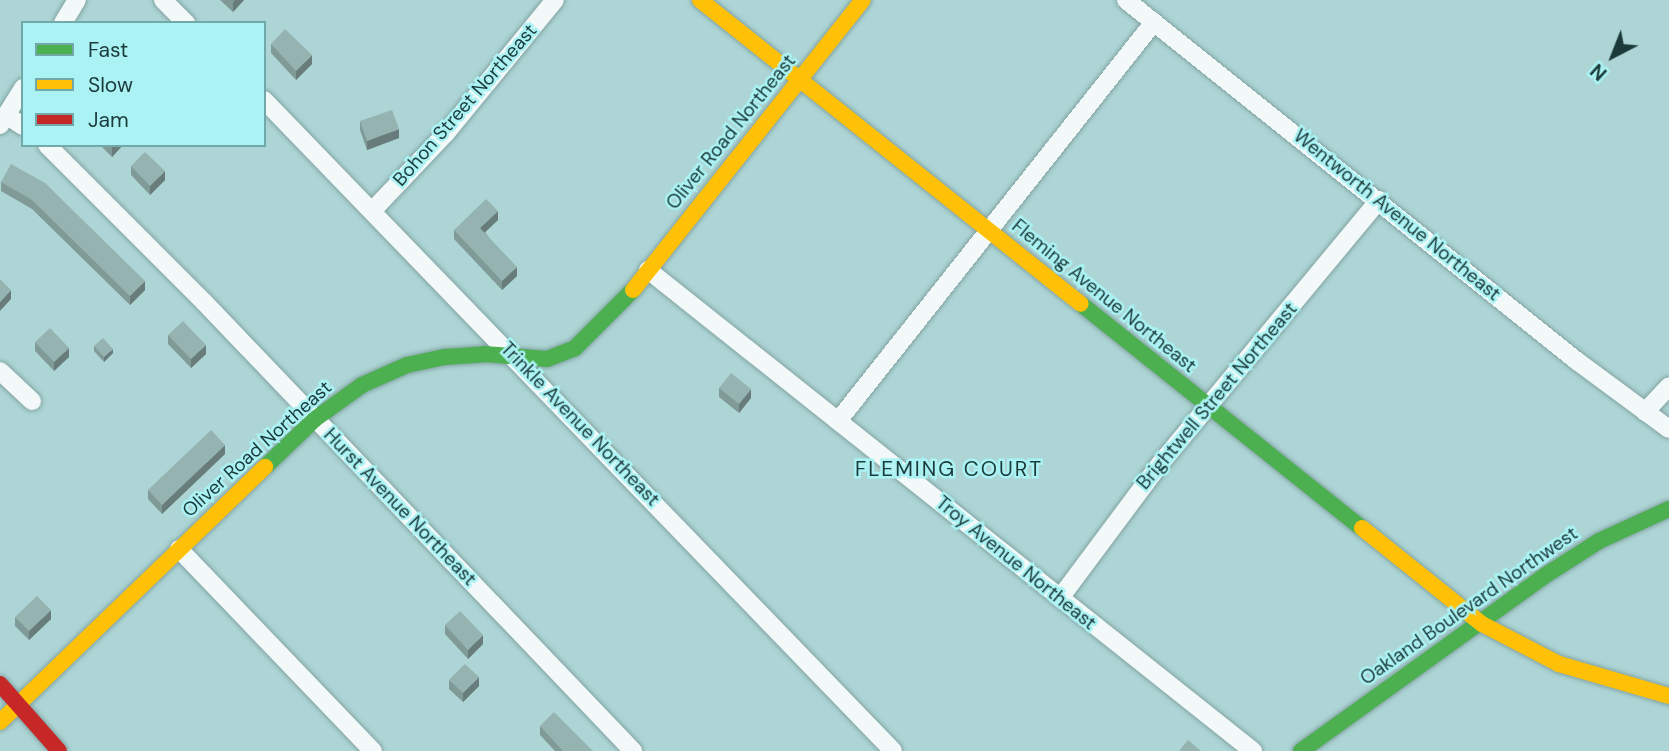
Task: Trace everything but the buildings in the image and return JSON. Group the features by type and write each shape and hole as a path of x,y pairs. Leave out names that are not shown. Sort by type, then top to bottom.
{"street":[{"path":"64,21 78,0"},
{"path":"163,0 184,21"},
{"name":"Bohon Street Northeast","path":"373,210 446,133 555,0"},
{"name":"Fleming Avenue Northeast","path":"700,0 1482,624 1559,664 1669,696"},
{"name":"Oliver Road Northeast","path":"0,722 315,419 362,385 407,365 485,354 547,359 567,354 604,322 649,270 863,0"},
{"name":"Wentworth Avenue Northeast","path":"1126,0 1669,429"},
{"path":"838,421 1154,22"},
{"path":"21,91 3,120 21,125"},
{"name":"Trinkle Avenue Northeast","path":"266,102 514,355 893,751"},
{"name":"Hurst Avenue Northeast","path":"49,147 315,419 633,751"},
{"name":"Brightwell Street Northeast","path":"1060,598 1119,516 1379,200"},
{"name":"Troy Avenue Northeast","path":"649,270 1253,751"},
{"path":"0,370 32,401"},
{"path":"1645,412 1669,386"},
{"name":"Oakland Boulevard Northwest","path":"1301,751 1482,624 1517,594 1599,541 1669,509"},
{"path":"179,548 373,751"},
{"path":"0,684 59,751"}],"traffic: fast":[{"path":"265,467 315,419 362,385 407,365 446,357 485,354 547,359 575,348 633,290"},
{"path":"1081,304 1362,528"},
{"path":"1301,751 1549,573 1599,541 1669,509"}],"traffic: slow":[{"path":"700,0 1081,304"},
{"path":"633,290 863,0"},
{"path":"0,722 265,467"},
{"path":"1362,528 1482,624 1559,664 1669,696"}],"traffic: jam":[{"path":"0,684 59,751"}],"district":[{"name":"FLEMING COURT","path":"949,469"}]}
